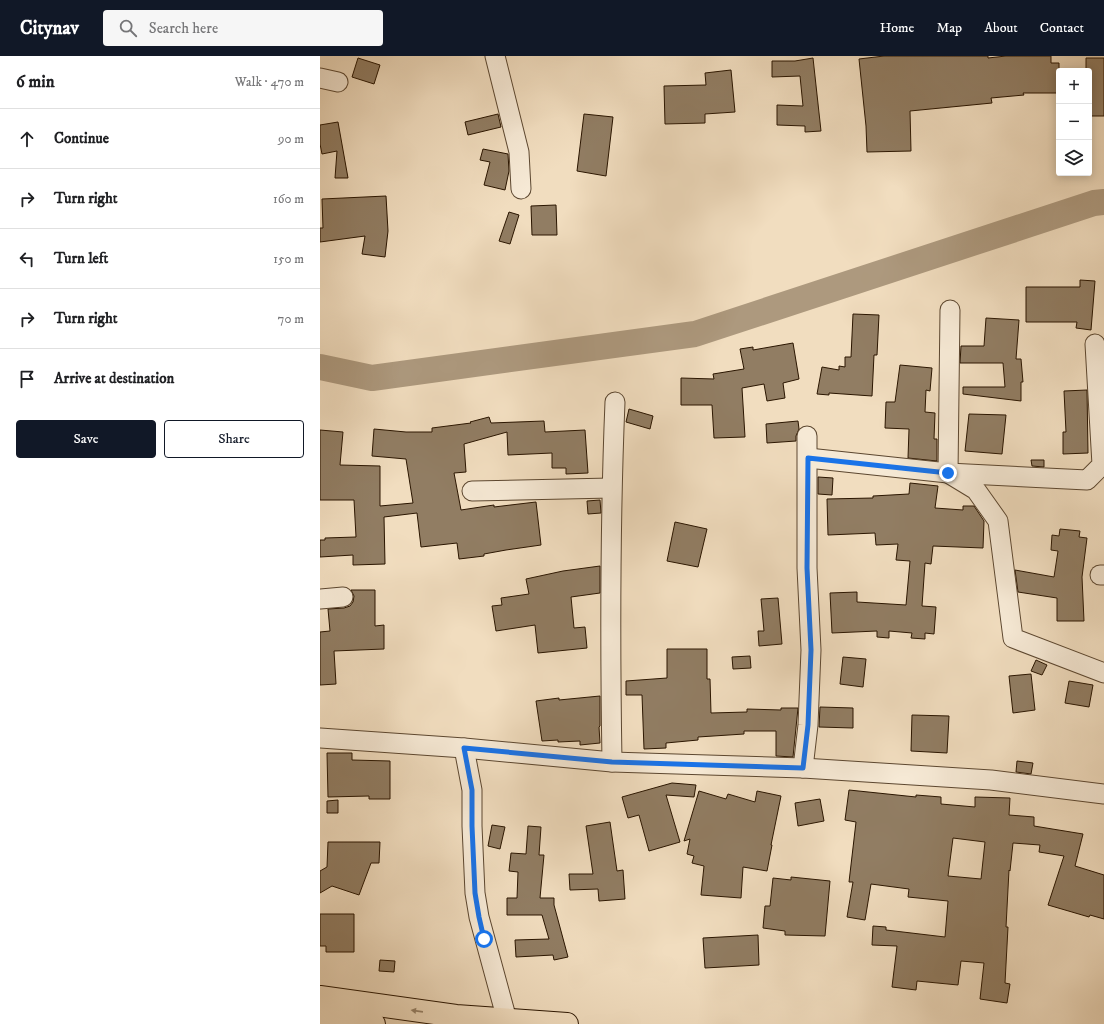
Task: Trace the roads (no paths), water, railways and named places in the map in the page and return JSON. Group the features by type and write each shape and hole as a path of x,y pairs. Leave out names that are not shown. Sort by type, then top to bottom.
{"highway":[{"path":"320,997 472,1021 507,1020 567,1024"},
{"path":"320,1016 374,1024"}],"street":[{"path":"495,56 520,152 521,189"},
{"path":"948,473 950,310"},
{"path":"808,458 948,473 1087,480 1102,465 1095,344"},
{"path":"612,762 610,640 611,488 615,402"},
{"path":"803,768 808,725 811,650 807,568 808,436"},
{"path":"948,473 976,490 998,521 1013,638 1104,673"},
{"path":"472,491 611,488"},
{"path":"320,599 344,597"},
{"path":"320,738 464,748 612,762 803,768 991,780 1104,794"},
{"path":"464,748 472,790 475,893 479,917 507,1020"}],"waterway":[{"path":"320,367 372,378 695,334 1094,203 1104,202"}]}
